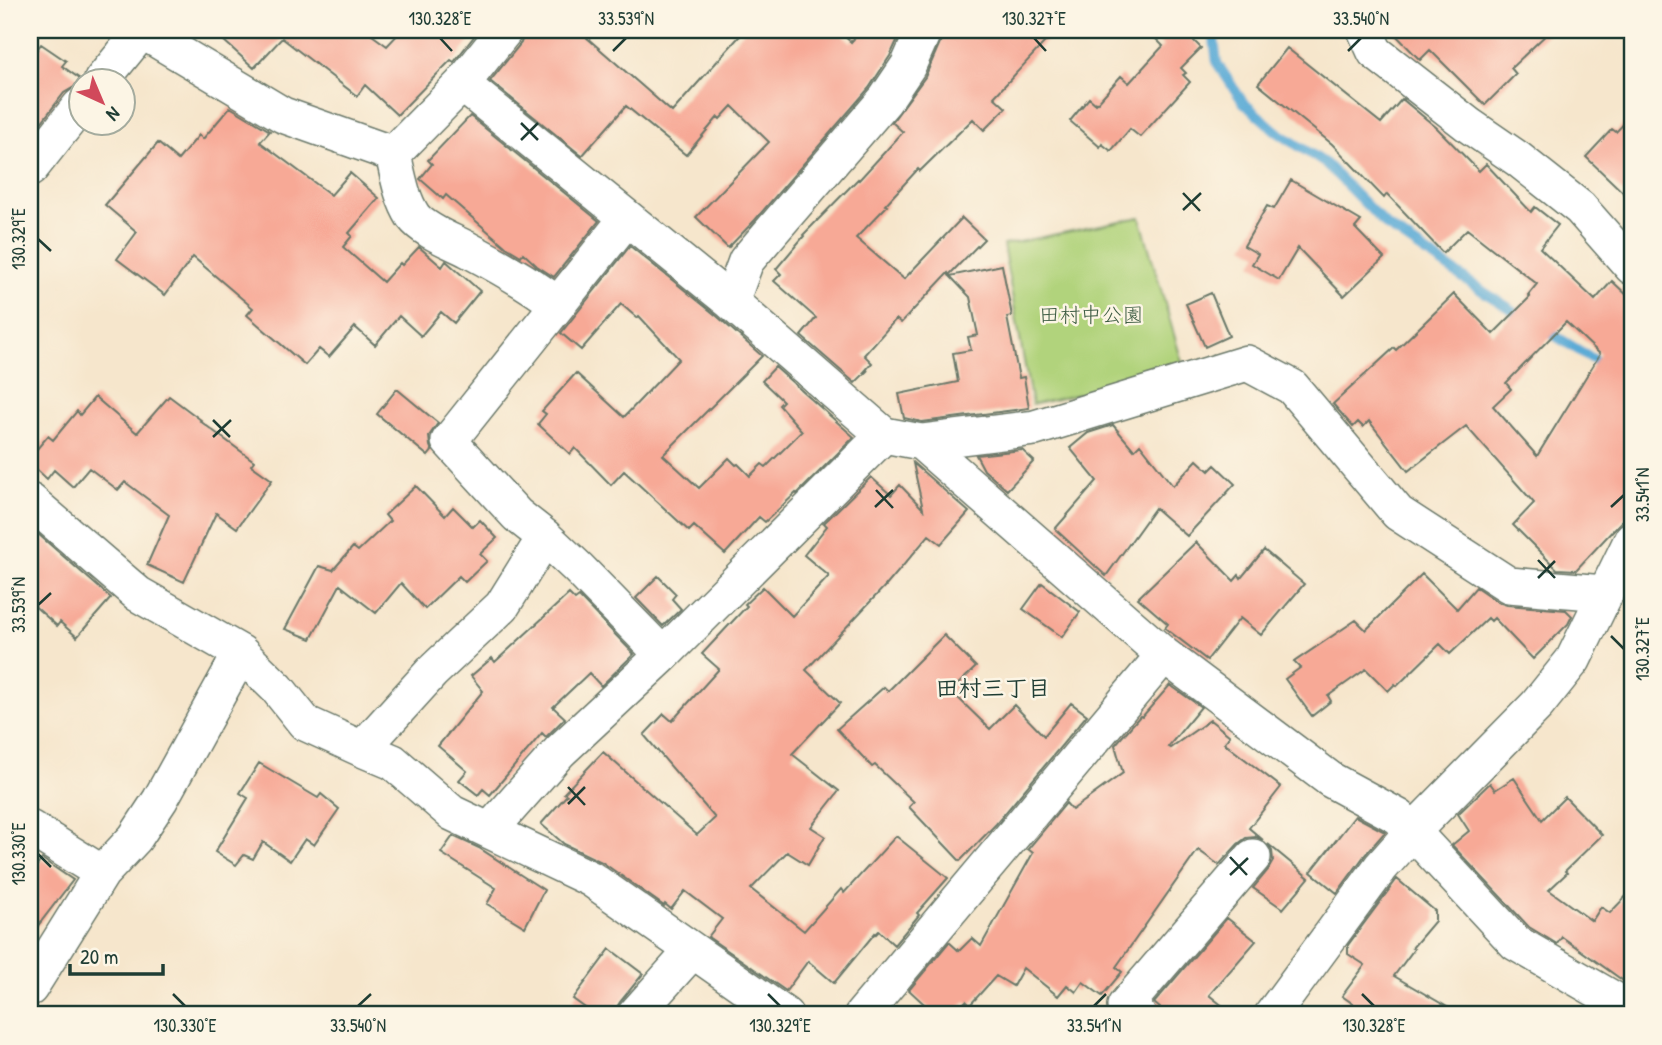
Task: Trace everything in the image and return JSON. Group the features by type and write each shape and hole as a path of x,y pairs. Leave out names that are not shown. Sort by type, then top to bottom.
{"street":[{"path":"113,66 143,30 283,116 393,154"},
{"path":"393,154 462,84 505,30"},
{"path":"731,302 746,261 885,100 908,66 924,30"},
{"path":"1365,30 1375,52 1580,208 1632,267"},
{"path":"462,84 731,302 884,435 921,442 1035,428 1247,363 1292,387 1398,513 1510,585 1604,593"},
{"path":"30,169 66,124"},
{"path":"393,154 405,202 415,219 436,234 468,249 538,290 557,304"},
{"path":"627,218 449,441 517,515 578,568 663,655"},
{"path":"489,830 561,751 663,655 884,435"},
{"path":"921,442 1164,655 1331,780 1399,817 1516,943 1632,1010"},
{"path":"30,502 138,594 241,653 277,688 305,723 393,762 452,813 591,879 785,1015"},
{"path":"362,749 432,672 502,606 545,537"},
{"path":"1272,1015 1381,867 1537,705 1573,660 1632,539"},
{"path":"30,988 102,873 135,838 160,800 241,653"},
{"path":"862,1015 1164,655"},
{"path":"30,828 102,873"},
{"path":"1138,1015 1125,1006 1253,857"},
{"path":"635,1015 692,951"}],"green space":[{"name":"田村中公園","path":"1140,217 1184,369 1032,405 1003,245"}],"building":[{"path":"212,30 365,30 387,46 402,30 479,30 454,62 451,60 397,115 365,85 357,96 282,38 254,68"},
{"path":"525,30 578,30 672,112 745,30 837,30 851,42 862,30 902,30 890,56 869,88 728,248 696,217 769,142 732,106 720,119 718,117 686,155 626,106 582,156 490,81 521,43"},
{"path":"944,30 1056,30 994,97 1006,108 984,130 973,119 920,171 918,169 856,238 904,279 962,218 984,239 901,323 896,319 864,355 872,363 855,383 801,336 816,318 774,281 781,274 776,269 803,235 903,132 892,122 925,77"},
{"path":"1147,30 1183,30 1201,48 1181,68 1186,73 1183,75 1190,82 1140,137 1130,129 1111,151 1102,144 1100,147 1070,121 1089,98 1096,104 1121,76 1129,83 1163,46"},
{"path":"1391,30 1551,30 1511,68 1516,74 1485,105 1430,50 1420,60"},
{"path":"41,44 66,61 62,66 66,69 66,92 30,137 30,59"},
{"path":"1287,48 1381,123 1402,99 1437,128 1479,171 1486,164 1531,212 1535,207 1558,225 1540,248 1595,300 1612,281 1632,300 1632,510 1576,570 1557,569 1513,525 1534,503 1466,426 1408,471 1369,421 1363,427 1358,422 1353,427 1333,404 1394,348 1396,350 1454,294 1493,334 1530,297 1528,295 1537,284 1467,229 1443,253 1387,194 1384,198 1332,144 1258,84","holes":["1566,322 1600,354 1537,456 1493,406 1511,389 1506,383"]},
{"path":"230,107 270,131 260,142 331,195 350,173 379,198 349,233 352,236 343,247 383,282 419,247 442,267 446,261 480,291 454,323 441,312 421,336 399,316 375,345 355,327 329,357 319,349 305,365 247,315 253,308 193,257 165,295 117,259 137,232 105,205 158,143 178,160 199,135 203,139"},
{"path":"1632,115 1632,201 1586,157 1612,129 1616,132"},
{"path":"470,116 599,221 554,277 523,253 521,256 506,247 446,195 443,199 420,179 432,164 428,160"},
{"path":"1291,180 1361,221 1355,228 1384,258 1344,296 1298,248 1279,280 1252,264 1258,254 1244,246 1267,206 1274,209"},
{"path":"630,246 762,356 663,455 699,488 729,458 750,476 762,464 766,467 802,431 779,405 783,401 762,381 775,367 854,437 765,522 759,517 725,554 694,526 689,531 624,471 611,485 575,448 570,454 538,424 546,414 542,411 576,373 624,417 679,359 639,316 637,318 621,304 581,350 561,333"},
{"path":"1002,265 1012,316 1007,317 1019,378 1024,377 1029,408 922,422 904,418 899,394 958,382 953,353 971,350 968,337 978,335 970,297 950,276"},
{"path":"1211,293 1229,336 1205,347 1186,304"},
{"path":"397,389 438,423 429,436 432,451 428,456 377,414"},
{"path":"169,396 254,461 251,465 272,480 237,528 216,513 184,582 147,565 169,515 125,482 118,490 89,468 73,487 54,470 47,479 30,463 30,457 48,436 53,440 77,411 80,415 95,397 137,433"},
{"path":"1113,425 1134,450 1140,444 1173,486 1197,460 1209,471 1215,465 1235,484 1187,536 1155,508 1106,576 1055,529 1097,481 1070,448 1088,433"},
{"path":"1022,450 1034,461 1007,490 984,470 976,455"},
{"path":"913,463 969,512 941,544 929,535 885,587 806,670 840,703 792,754 839,791 811,827 825,836 808,865 787,852 751,889 804,931 841,889 844,893 896,836 948,878 917,913 919,915 894,945 879,931 875,933 834,983 808,961 786,991 708,937 722,919 685,891 671,909 665,904 664,906 602,862 564,844 541,824 567,795 564,793 603,752 697,835 715,818 644,735 664,714 672,721 719,669 702,654 763,587 792,616 829,576 804,555 827,526 824,523 871,477 891,495 900,485 923,509"},
{"path":"416,486 445,516 453,507 473,527 480,520 497,538 480,554 487,561 465,582 459,576 425,609 401,583 376,613 340,585 311,639 285,629 319,566 333,570 353,547 358,551 390,521 385,515"},
{"path":"30,527 111,598 77,637 60,622 57,626 30,602"},
{"path":"1196,542 1234,581 1239,575 1241,578 1264,550 1304,584 1261,635 1240,618 1207,660 1165,628 1168,624 1138,598"},
{"path":"1422,574 1457,609 1476,587 1507,605 1566,610 1572,616 1568,624 1533,659 1494,618 1491,621 1488,618 1450,654 1440,644 1397,686 1395,684 1388,691 1366,669 1328,696 1331,701 1312,716 1285,679 1300,668 1294,662 1356,620 1366,630"},
{"path":"658,576 676,594 672,599 681,609 663,626 636,598"},
{"path":"1042,583 1080,612 1062,637 1023,609"},
{"path":"569,594 575,600 579,597 634,654 601,686 589,673 553,707 565,718 546,737 542,733 490,795 483,789 478,795 459,780 467,771 438,746 483,691 471,676 492,658 495,662"},
{"path":"944,635 976,667 951,691 990,729 1014,705 1044,736 1071,703 1087,715 996,824 960,861 909,807 914,802 875,765 872,767 837,729 884,687 888,691"},
{"path":"1170,685 1201,707 1168,747 1210,720 1230,736 1224,743 1281,787 1249,828 1263,840 1256,837 1246,838 1219,865 1198,850 1116,967 1122,972 1102,996 1083,982 1076,992 1067,985 1058,996 1023,968 1013,986 996,976 970,1005 966,1001 952,1015 936,1015 909,990 949,942 959,951 972,938 981,946 1033,853 1028,849 1066,803 1072,810 1123,773 1115,745"},
{"path":"259,763 318,798 321,794 339,809 314,845 305,839 290,861 263,842 253,859 244,855 236,865 215,852 248,798 240,793"},
{"path":"1514,778 1542,820 1565,797 1602,835 1549,890 1592,921 1601,907 1610,913 1632,890 1632,987 1562,937 1557,944 1529,927 1452,845 1469,831 1458,814 1490,783 1495,790"},
{"path":"1355,816 1385,832 1337,893 1311,872"},
{"path":"453,836 479,848 544,890 525,927 487,904 496,888 441,853"},
{"path":"1268,844 1309,878 1283,909 1253,888 1273,861"},
{"path":"42,859 73,880 30,936 30,875"},
{"path":"1397,879 1435,911 1435,921 1412,948 1414,949 1394,976 1461,1015 1369,1015 1342,996 1365,965 1348,954 1348,945"},
{"path":"1227,918 1256,941 1209,995 1234,1015 1168,1015 1154,1003"},
{"path":"610,949 643,974 612,1015 595,1015 573,999"}],"waterway":[{"path":"1213,30 1217,63 1243,102 1276,131 1326,164 1387,226 1525,318"},
{"path":"1544,329 1606,367"}],"district":[{"name":"田村三丁目","path":"993,687"}]}
